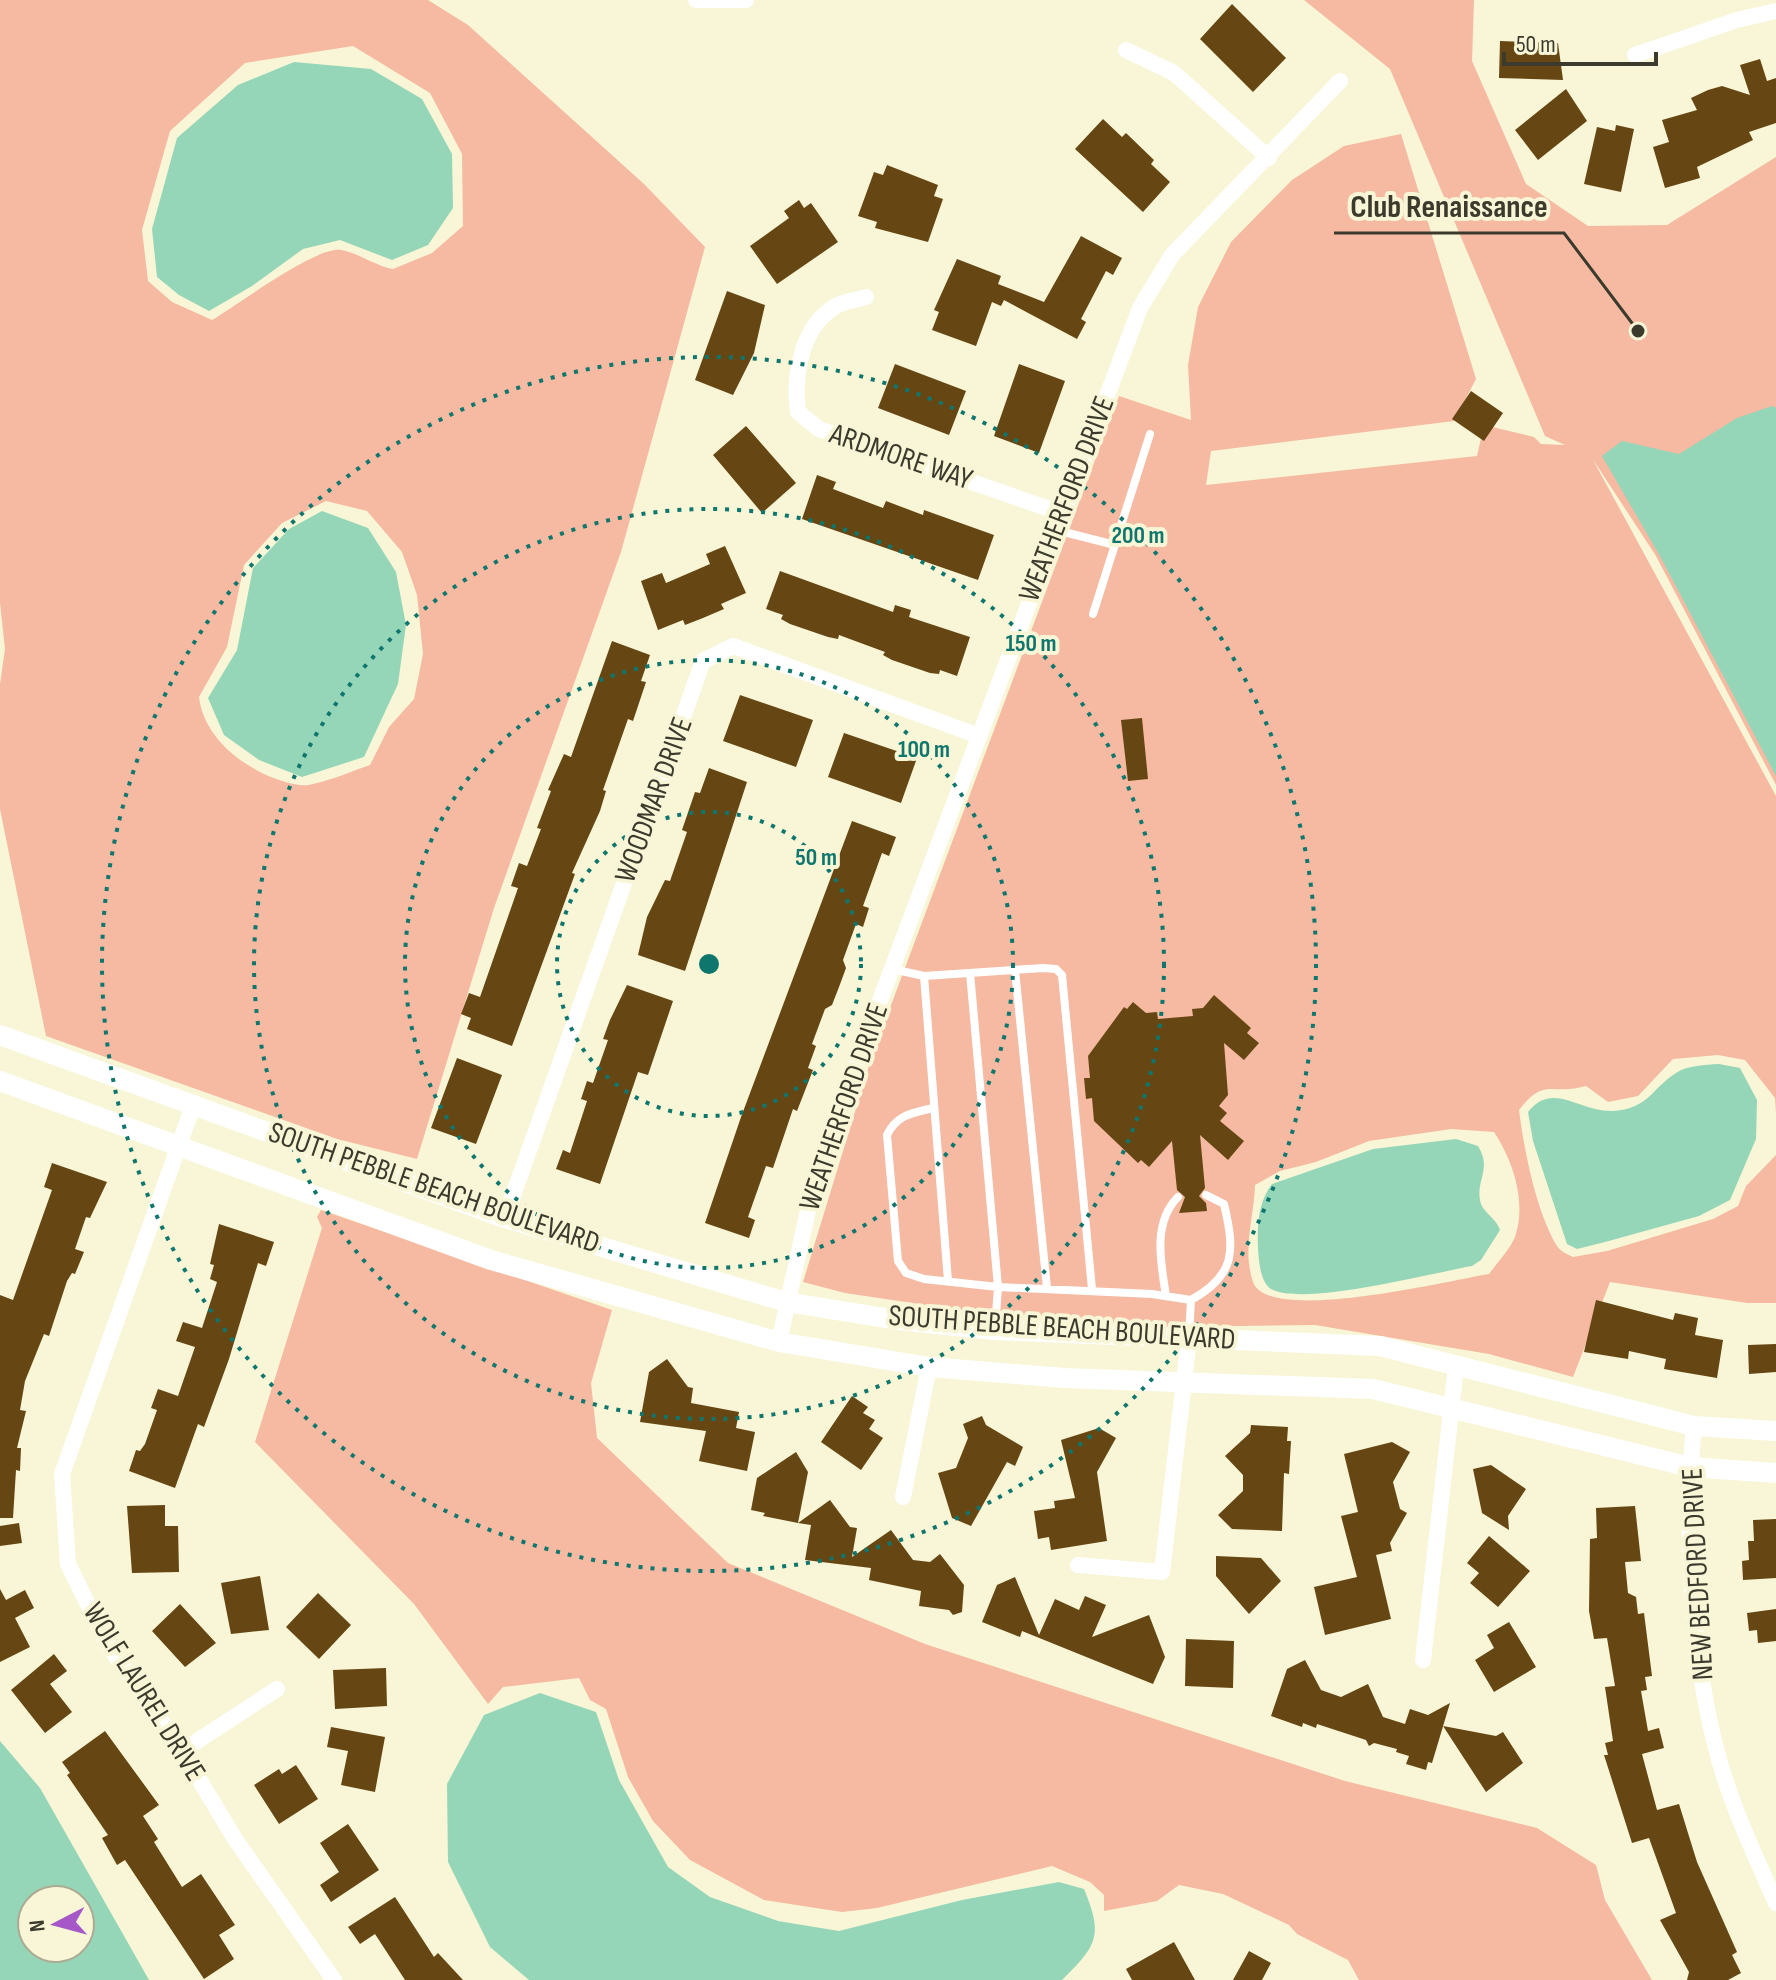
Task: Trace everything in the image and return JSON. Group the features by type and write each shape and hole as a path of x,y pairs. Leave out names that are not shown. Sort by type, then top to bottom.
{"street":[{"path":"696,0 746,0"},
{"path":"1635,55 1737,20 1776,11"},
{"path":"1126,50 1174,73 1269,158"},
{"name":"WEATHERFORD DRIVE","path":"779,1342 811,1197 1055,529 1148,295 1172,255 1269,158 1340,81"},
{"name":"ARDMORE WAY","path":"866,297 835,306 807,337 794,385 798,412 819,429 1061,513"},
{"name":"WOODMAR DRIVE","path":"505,1218 703,661 733,646 979,736"},
{"name":"SOUTH PEBBLE BEACH BOULEVARD","path":"0,1035 505,1218 786,1302 898,1320 994,1330 1380,1346 1694,1426 1776,1431"},
{"name":"SOUTH PEBBLE BEACH BOULEVARD","path":"0,1081 491,1260 779,1342 929,1367 1064,1378 1373,1389 1690,1467 1776,1473"},
{"name":"WOLF LAUREL DRIVE","path":"194,1103 62,1474 68,1564 108,1645 182,1751 235,1839 334,1980"},
{"path":"1078,1565 1162,1572 1189,1338"},
{"path":"903,1497 929,1367"},
{"path":"1423,1660 1456,1367"},
{"name":"NEW BEDFORD DRIVE","path":"1694,1426 1690,1467 1697,1661 1717,1751 1776,1903"},
{"path":"182,1751 277,1689"}],"lane":[{"path":"1093,614 1150,434"},
{"path":"1055,529 1115,545"},
{"path":"892,969 924,976 1043,968 1056,969 1062,975 1092,1289"},
{"path":"1015,970 1047,1288"},
{"path":"970,973 998,1287 994,1330"},
{"path":"924,976 948,1281"},
{"path":"933,1108 904,1115 892,1124 887,1135 898,1261 906,1273 924,1279 998,1287 1092,1289 1191,1300 1216,1286 1227,1272 1232,1237 1224,1204 1206,1195"},
{"path":"1166,1296 1161,1262 1162,1230 1167,1208 1178,1197"},
{"path":"1189,1338 1191,1300"}],"shaded area":[{"path":"0,0 428,0 468,25 644,184 705,247 621,552 494,908 417,1159 337,1139 46,1036 0,809 0,684 5,649 0,603","holes":["353,46 430,93 462,154 463,226 432,253 393,269 341,250 329,251 296,266 212,320 172,302 148,281 142,230 170,131 245,63","326,501 367,511 402,552 417,595 423,654 414,699 389,727 370,765 324,781 299,785 266,775 235,756 211,729 199,697 227,647 244,565 282,523"]},
{"path":"1304,0 1474,0 1472,61 1526,184 1588,226 1667,225 1776,157 1776,785 1656,556 1592,458 1776,796 1776,1114 1775,1098 1745,1060 1718,1055 1673,1059 1638,1096 1608,1102 1586,1086 1550,1089 1535,1093 1519,1110 1528,1161 1543,1216 1557,1246 1573,1257 1607,1251 1713,1219 1738,1206 1746,1186 1776,1155 1776,1303 1747,1303 1610,1282 1573,1377 1489,1354 1315,1325 1169,1327 960,1310 845,1293 803,1282 872,1056 1119,396 1191,420 1188,365 1198,307 1231,242 1292,180 1344,146 1401,134 1476,379 1454,421 1211,451 1206,485 1477,456 1484,425 1534,437 1541,444 1565,445 1545,436 1390,69","holes":["1451,1129 1494,1132 1512,1169 1519,1210 1515,1237 1489,1274 1402,1291 1324,1300 1291,1300 1266,1294 1253,1282 1249,1246 1255,1185 1280,1171 1316,1162 1369,1141"]},
{"path":"294,62 371,69 422,99 452,154 453,208 428,245 392,260 340,240 303,249 252,286 209,311 179,295 157,277 152,229 177,138 238,85"},
{"path":"1772,406 1776,408 1776,776 1661,558 1602,456 1622,441 1679,454 1737,418"},
{"path":"322,511 368,528 396,572 406,625 398,684 364,757 302,777 259,760 224,735 208,698 237,650 253,568 289,529"},
{"path":"1719,1064 1740,1068 1757,1100 1756,1139 1730,1200 1699,1216 1605,1242 1577,1249 1567,1244 1533,1141 1528,1112 1537,1103 1557,1098 1602,1110 1626,1109 1642,1102 1681,1070"},
{"path":"1456,1139 1478,1146 1482,1154 1484,1169 1479,1196 1485,1211 1500,1230 1481,1260 1472,1266 1338,1291 1287,1293 1267,1286 1260,1265 1258,1232 1261,1206 1272,1184 1373,1149"},
{"path":"321,1210 612,1310 591,1383 597,1438 728,1563 925,1644 1345,1781 1537,1828 1596,1865 1605,1900 1652,1980 1359,1980 1348,1960 1297,1934 1289,1925 1223,1894 1179,1885 1157,1901 1104,1911 1104,1895 1090,1882 1052,1866 877,1908 842,1912 764,1900 690,1860 653,1821 628,1777 606,1709 590,1700 579,1678 503,1687 488,1704 414,1604 255,1442 322,1228 317,1217"},
{"path":"540,1693 596,1712 619,1780 668,1867 710,1897 778,1921 839,1931 962,1900 1059,1882 1084,1889 1094,1918 1094,1939 1090,1948 1062,1980 529,1980 490,1947 448,1862 447,1784 484,1715"},
{"path":"0,1741 40,1788 94,1884 16,1884 16,1964 96,1964 96,1887 149,1980 0,1980"}],"building":[{"path":"1232,4 1286,58 1253,92 1200,39"},
{"path":"1500,41 1558,43 1563,80 1499,78"},
{"path":"1760,59 1767,81 1776,78 1776,123 1749,132 1753,140 1697,167 1700,178 1665,188 1653,147 1669,142 1662,120 1697,110 1691,98 1722,86 1750,95 1740,65"},
{"path":"1566,89 1587,121 1538,160 1515,130"},
{"path":"1103,119 1122,137 1126,133 1154,160 1151,164 1170,182 1143,212 1075,149"},
{"path":"1616,125 1634,129 1621,192 1584,184 1597,127 1615,131"},
{"path":"887,165 938,185 934,196 943,199 928,242 875,228 877,222 858,216 874,172 883,175"},
{"path":"799,200 804,208 811,203 838,242 777,284 750,246 789,218 784,211"},
{"path":"1081,236 1122,258 1113,275 1106,271 1081,319 1086,322 1077,339 1004,300 1001,306 992,302 976,346 932,330 939,312 934,310 957,259 1001,276 998,284 1044,302"},
{"path":"727,291 765,305 754,353 733,395 695,380"},
{"path":"895,364 966,391 949,435 878,408"},
{"path":"1019,364 1065,381 1039,453 994,436"},
{"path":"1471,391 1503,413 1484,441 1452,419"},
{"path":"746,426 796,483 762,513 713,455"},
{"path":"817,475 836,482 833,489 883,508 886,501 923,515 924,510 994,535 978,580 802,519"},
{"path":"725,546 746,593 721,604 724,609 703,618 685,625 683,620 658,630 641,581 662,573 666,583 710,564 706,554"},
{"path":"780,571 893,612 895,605 911,610 909,617 970,637 957,676 940,670 939,674 930,673 892,660 883,655 885,652 839,635 838,639 828,637 781,619 783,615 766,609"},
{"path":"612,641 650,655 641,681 646,682 633,721 628,719 603,790 606,791 600,811 572,873 575,874 512,1046 467,1029 471,1018 461,1014 469,993 480,997 518,888 511,886 519,863 527,866 541,829 537,828 551,791 548,790 564,754 571,757"},
{"path":"740,695 813,720 796,767 723,741"},
{"path":"1142,718 1148,779 1128,781 1121,720"},
{"path":"844,733 917,758 901,803 828,777"},
{"path":"709,768 747,782 685,971 638,955 647,917 665,880 670,881 687,832 682,830 695,792 700,793"},
{"path":"852,821 896,837 889,856 882,853 863,906 869,908 863,927 856,924 843,960 846,968 832,1005 825,1009 812,1044 816,1046 808,1068 813,1070 797,1111 793,1109 773,1168 766,1166 748,1217 755,1220 749,1238 705,1223 741,1117"},
{"path":"627,985 673,1001 648,1075 638,1072 600,1184 556,1169 563,1150 570,1153 587,1101 581,1099 587,1081 593,1083 608,1040 603,1039"},
{"path":"1214,995 1251,1028 1247,1033 1259,1043 1244,1060 1224,1043 1228,1095 1219,1106 1227,1113 1220,1121 1244,1141 1228,1160 1200,1135 1205,1188 1199,1196 1206,1203 1207,1211 1179,1213 1185,1197 1177,1190 1172,1141 1149,1167 1141,1160 1138,1163 1094,1121 1092,1098 1086,1099 1084,1078 1090,1078 1088,1056 1124,1007 1127,1009 1133,1002 1146,1013 1157,1012 1158,1019 1193,1016 1192,1009 1203,1008"},
{"path":"457,1058 502,1075 476,1144 431,1128"},
{"path":"52,1163 107,1182 90,1218 86,1217 75,1249 84,1252 75,1274 72,1273 67,1281 49,1336 44,1334 25,1381 20,1410 26,1411 17,1448 21,1448 20,1471 16,1470 13,1518 0,1518 0,1295 13,1300 52,1190 44,1187"},
{"path":"219,1224 274,1242 266,1266 258,1263 229,1359 204,1427 198,1424 175,1488 129,1471 136,1450 140,1451 145,1444 157,1410 151,1408 158,1389 178,1396 195,1347 176,1341 183,1322 202,1328 217,1282 210,1279 214,1265 210,1264"},
{"path":"1596,1300 1673,1320 1675,1313 1698,1318 1695,1335 1723,1340 1717,1378 1664,1369 1666,1359 1629,1351 1628,1359 1584,1352"},
{"path":"1776,1344 1776,1372 1749,1374 1748,1345"},
{"path":"667,1359 688,1387 693,1388 691,1403 739,1412 736,1428 755,1432 747,1471 699,1461 706,1431 640,1422 649,1372"},
{"path":"852,1396 868,1407 863,1413 875,1420 869,1429 883,1438 861,1470 821,1442"},
{"path":"982,1416 986,1425 1023,1447 1015,1466 1007,1462 971,1526 952,1518 938,1473 956,1468 968,1438 963,1424"},
{"path":"1251,1425 1288,1427 1287,1441 1291,1441 1289,1474 1284,1473 1282,1531 1232,1529 1218,1515 1243,1491 1243,1475 1225,1456 1250,1433"},
{"path":"1099,1428 1116,1438 1097,1472 1107,1541 1051,1550 1049,1537 1038,1539 1034,1511 1055,1508 1054,1501 1075,1498 1061,1440"},
{"path":"1392,1442 1410,1452 1393,1482 1400,1509 1407,1513 1390,1543 1392,1551 1376,1555 1391,1619 1325,1635 1314,1587 1357,1577 1341,1516 1358,1512 1344,1454"},
{"path":"796,1452 808,1472 798,1523 763,1516 765,1513 751,1510 757,1478"},
{"path":"1491,1465 1526,1489 1508,1516 1509,1530 1482,1513 1473,1469"},
{"path":"830,1500 850,1527 857,1528 852,1557 891,1530 913,1560 930,1562 940,1554 964,1585 962,1612 953,1615 949,1610 919,1606 921,1591 869,1580 871,1568 805,1560 811,1525 798,1523"},
{"path":"165,1505 165,1526 178,1526 179,1572 132,1573 127,1506"},
{"path":"1635,1506 1641,1561 1625,1562 1628,1593 1636,1597 1638,1614 1644,1613 1652,1676 1645,1677 1647,1690 1641,1691 1648,1731 1659,1728 1664,1748 1642,1754 1657,1810 1679,1804 1697,1862 1737,1952 1732,1955 1741,1973 1728,1980 1687,1980 1689,1972 1660,1920 1676,1913 1649,1838 1632,1843 1604,1755 1608,1755 1605,1743 1613,1741 1605,1687 1615,1686 1607,1638 1594,1639 1589,1611 1590,1539 1597,1538 1596,1508"},
{"path":"1776,1519 1776,1578 1743,1580 1742,1561 1749,1560 1748,1541 1754,1541 1753,1520"},
{"path":"19,1523 22,1543 0,1546 0,1526"},
{"path":"1489,1536 1530,1571 1498,1607 1470,1583 1479,1573 1467,1563"},
{"path":"1216,1556 1261,1558 1281,1581 1249,1614 1216,1576"},
{"path":"260,1576 269,1630 231,1634 221,1583"},
{"path":"1015,1577 1039,1635 1055,1599 1079,1610 1085,1596 1106,1605 1092,1637 1149,1615 1165,1657 1153,1684 1022,1631 1020,1637 982,1622 997,1585"},
{"path":"0,1589 6,1600 25,1590 34,1608 15,1618 30,1647 0,1662"},
{"path":"318,1593 351,1625 319,1659 286,1627"},
{"path":"180,1604 216,1643 185,1667 152,1631"},
{"path":"1776,1609 1776,1641 1758,1643 1757,1630 1749,1631 1747,1613"},
{"path":"1509,1622 1536,1667 1494,1692 1475,1660 1494,1648 1487,1635"},
{"path":"1186,1639 1234,1641 1233,1688 1185,1686"},
{"path":"54,1654 67,1671 50,1684 72,1712 45,1733 11,1690"},
{"path":"1305,1660 1321,1690 1341,1697 1368,1684 1383,1717 1405,1724 1410,1709 1428,1715 1450,1703 1432,1763 1428,1762 1426,1770 1406,1764 1409,1756 1396,1752 1397,1749 1374,1743 1369,1746 1366,1740 1317,1724 1316,1728 1303,1723 1302,1727 1271,1716 1287,1669"},
{"path":"386,1668 387,1706 335,1709 333,1670"},
{"path":"1443,1726 1496,1736 1503,1732 1523,1763 1486,1792"},
{"path":"331,1727 385,1737 375,1792 341,1785 348,1751 327,1747"},
{"path":"105,1731 159,1805 143,1816 158,1839 154,1842 182,1887 201,1874 235,1925 219,1935 234,1959 204,1979 125,1860 117,1865 102,1838 108,1835 67,1775 70,1773 62,1762"},
{"path":"296,1765 318,1799 279,1824 254,1785 279,1769 282,1774"},
{"path":"348,1824 379,1870 331,1902 320,1885 339,1872 320,1843"},
{"path":"395,1897 434,1957 438,1953 463,1980 405,1980 375,1934 360,1944 348,1927"},
{"path":"1174,1942 1195,1980 1132,1980 1126,1969"},
{"path":"1249,1951 1271,1963 1262,1980 1233,1980"}],"place":[{"name":"Club Renaissance","path":"1638,331"}]}
